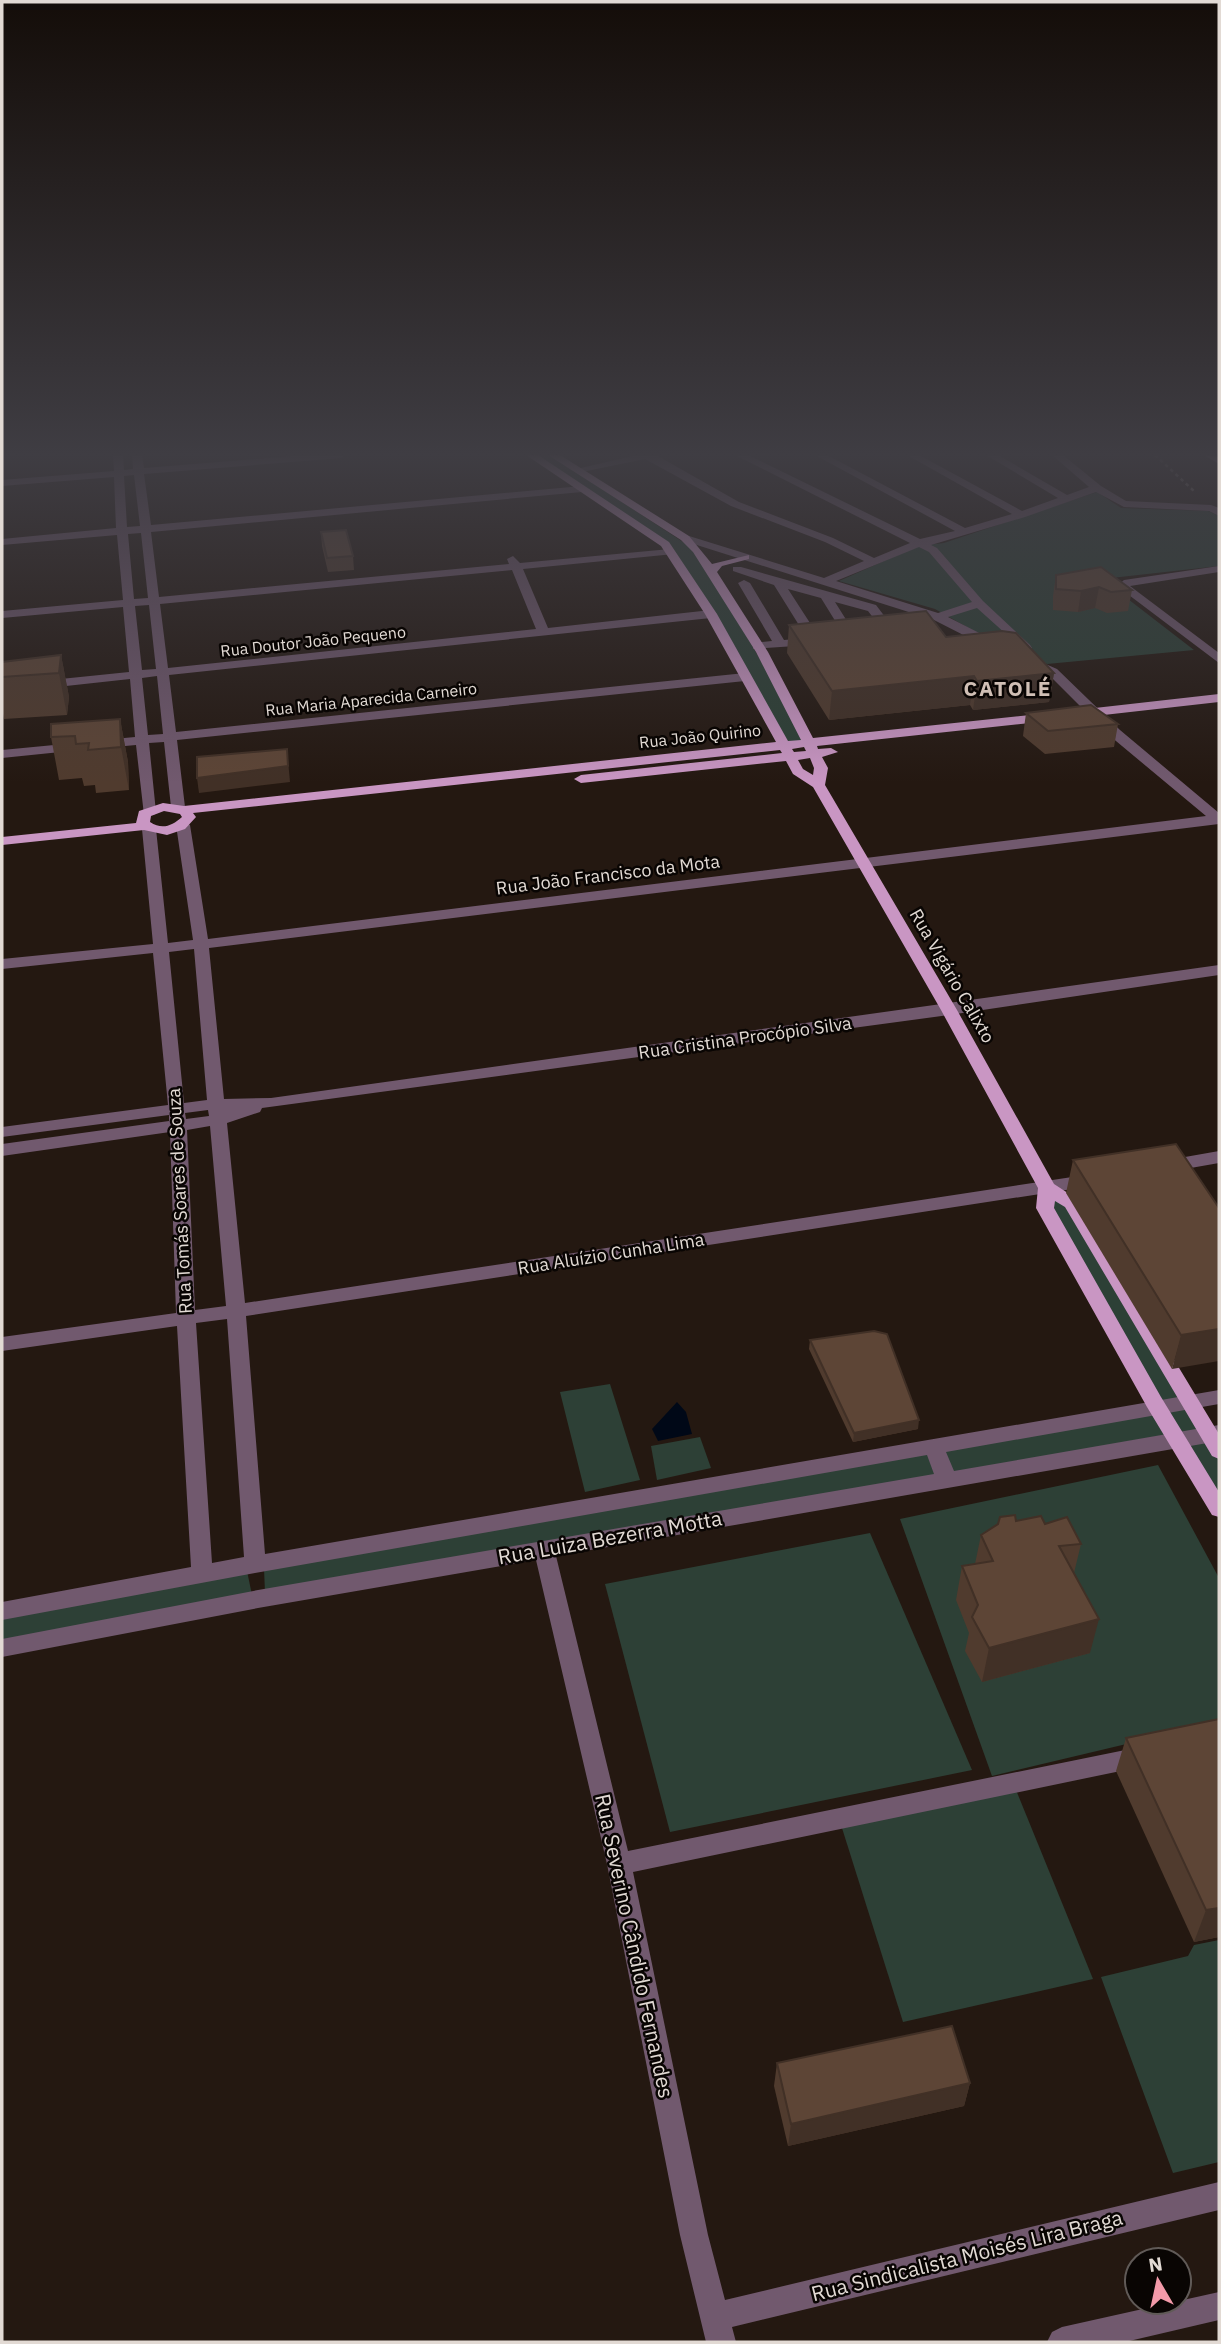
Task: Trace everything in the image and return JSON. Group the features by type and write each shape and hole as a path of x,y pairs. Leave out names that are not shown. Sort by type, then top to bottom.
{"main road":[{"name":"Rua Vigário Calixto","path":"679,564 711,614 798,771 818,785 1047,1188 1071,1203 1190,1402 1216,1439"},
{"name":"Rua Vigário Calixto","path":"706,564 757,646 812,748 821,768 818,785"},
{"path":"711,571 718,564"},
{"name":"Rua João Quirino","path":"183,816 1098,717 1219,698"},
{"name":"Rua João Quirino","path":"812,748 866,736 1219,709"},
{"path":"795,715 827,730 866,736"},
{"path":"2,829 147,820 170,830 183,816 163,807 147,820 2,841"},
{"name":"Rua Vigário Calixto","path":"1047,1188 1045,1208 1219,1509"}],"street":[{"name":"Rua Tomás Soares de Souza","path":"126,564 144,740 147,820 177,1118 202,1573"},
{"path":"149,564 169,738 201,944 236,1311 255,1564"},
{"path":"2,607 500,564"},
{"path":"516,564 544,633"},
{"path":"768,564 941,619 1053,672"},
{"path":"824,582 864,564"},
{"path":"946,564 979,603 1098,717 1219,820"},
{"path":"737,569 872,608 859,636"},
{"path":"1219,569 1124,583 1124,589 1219,659"},
{"path":"744,583 780,644"},
{"path":"778,583 859,636"},
{"path":"826,596 859,636"},
{"path":"2,615 130,598"},
{"path":"923,631 941,619 979,603"},
{"name":"Rua Doutor João Pequeno","path":"2,689 711,614"},
{"path":"757,646 859,636"},
{"name":"Rua Maria Aparecida Carneiro","path":"2,754 745,677"},
{"name":"Rua João Francisco da Mota","path":"2,964 201,944 1219,820"},
{"name":"Rua Cristina Procópio Silva","path":"2,1150 271,1103 1219,970"},
{"name":"Rua Cristina Procópio Silva","path":"2,1132 177,1118"},
{"path":"1153,1169 1219,1157"},
{"name":"Rua Aluízio Cunha Lima","path":"2,1344 236,1311 1113,1176"},
{"name":"Rua Luiza Bezerra Motta","path":"2,1611 202,1573 1219,1397"},
{"name":"Rua Luiza Bezerra Motta","path":"2,1648 258,1599 1177,1440 1216,1439"},
{"path":"934,1446 947,1480"},
{"name":"Rua Severino Cândido Fernandes","path":"544,1550 619,1864 691,2222 717,2330"},
{"path":"619,1864 1165,1752"},
{"name":"Rua Sindicalista Moisés Lira Braga","path":"717,2330 1219,2196"},
{"path":"1062,2342 1219,2306"}],"green space":[{"path":"679,564 702,564 806,741 784,743"},
{"path":"876,564 1219,564 1102,579 1194,650 1047,664 981,635 935,609 839,581"},
{"path":"1062,1194 1185,1400 1159,1404 1046,1196"},
{"path":"610,1384 640,1480 585,1492 560,1392"},
{"path":"1187,1406 1219,1459 1219,1502 1165,1409"},
{"path":"1153,1414 1165,1435 265,1593 264,1568"},
{"path":"700,1437 711,1468 657,1480 651,1446"},
{"path":"1158,1465 1219,1578 1219,1722 992,1776 900,1519"},
{"path":"870,1533 972,1770 670,1832 605,1584"},
{"path":"247,1571 252,1595 2,1642 2,1616"},
{"path":"1016,1790 1093,1979 903,2022 842,1828"},
{"path":"1219,1940 1219,2162 1173,2173 1101,1977 1188,1956 1194,1945"}],"water":[{"path":"677,1402 686,1412 692,1434 658,1441 652,1429"}],"building":[{"path":"1101,567 1132,590 1111,592 1099,587 1081,591 1056,589 1056,575"},
{"path":"926,611 946,637 1002,631 1016,633 1054,673 977,681 974,676 832,691 789,625"},
{"path":"61,655 59,673 2,677 2,662"},
{"path":"1091,705 1118,724 1048,731 1026,713"},
{"path":"120,719 121,747 88,750 89,743 76,744 75,736 51,737 51,724"},
{"path":"287,749 288,766 197,778 197,757"},
{"path":"1176,1144 1219,1208 1219,1329 1181,1335 1073,1160"},
{"path":"874,1331 887,1334 919,1420 854,1433 810,1340"},
{"path":"1015,1515 1016,1521 1041,1516 1045,1524 1067,1517 1081,1544 1059,1546 1099,1619 989,1648 972,1617 978,1605 962,1566 993,1561 981,1535 998,1524 1000,1517"},
{"path":"1219,1719 1219,1908 1206,1910 1126,1738"},
{"path":"952,2026 970,2083 791,2124 777,2063"}],"district":[{"name":"CATOLÉ","path":"1008,689"}]}
